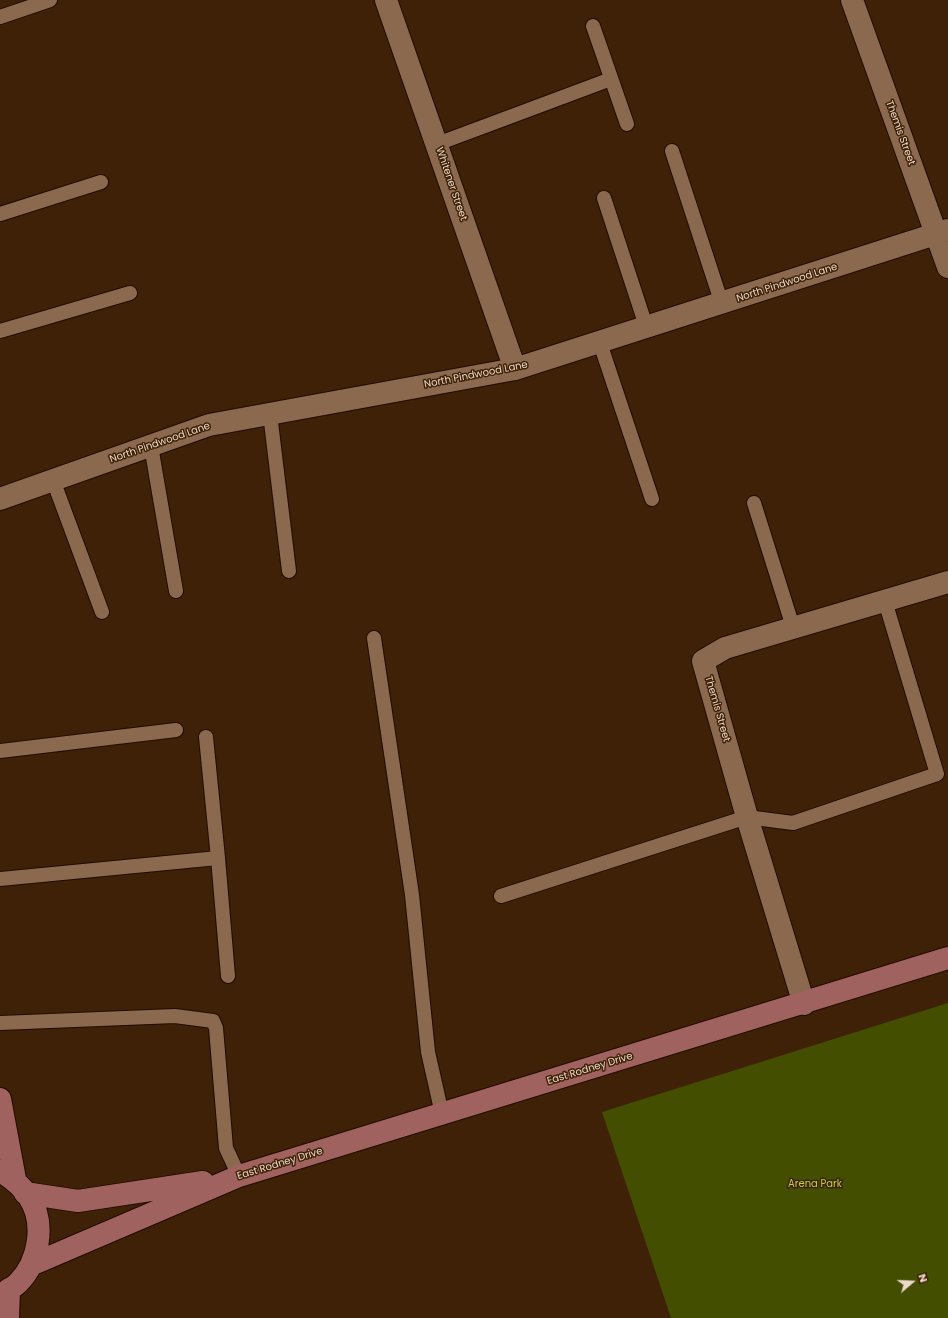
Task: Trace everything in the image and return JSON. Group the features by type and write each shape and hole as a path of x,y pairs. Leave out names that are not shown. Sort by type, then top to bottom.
{"street":[{"name":"Whitener Street","path":"386,0 515,369"},
{"name":"Themis Street","path":"852,0 943,232 948,267"},
{"name":"North Pindwood Lane","path":"0,499 209,425 515,369 943,232"},
{"name":"Themis Street","path":"804,1004 747,817 703,662 725,648 948,582"},
{"name":"East Rodney Drive","path":"31,1265 235,1177 804,1004 948,958"},
{"path":"0,1099 13,1181 30,1198 38,1220 38,1244 31,1265 18,1283 5,1292 8,1318"},
{"name":"East Rodney Drive","path":"13,1181 78,1201 235,1177"}],"lane":[{"path":"0,17 50,0"},
{"path":"593,26 627,124"},
{"path":"436,144 611,79"},
{"path":"672,151 722,304"},
{"path":"0,214 101,182"},
{"path":"604,198 646,326"},
{"path":"0,332 130,294"},
{"path":"600,343 652,499"},
{"path":"270,414 289,571"},
{"path":"151,446 176,591"},
{"path":"53,480 102,612"},
{"path":"754,503 792,627"},
{"path":"501,896 747,817 793,822 937,774 885,601"},
{"path":"374,638 412,895 428,1052 442,1114"},
{"path":"0,751 176,730"},
{"path":"206,737 228,976"},
{"path":"0,879 218,858"},
{"path":"0,1023 175,1016 213,1021 216,1028 226,1148 235,1177"}],"green space":[{"name":"Arena Park","path":"948,1003 948,1318 671,1318 602,1112"}]}
